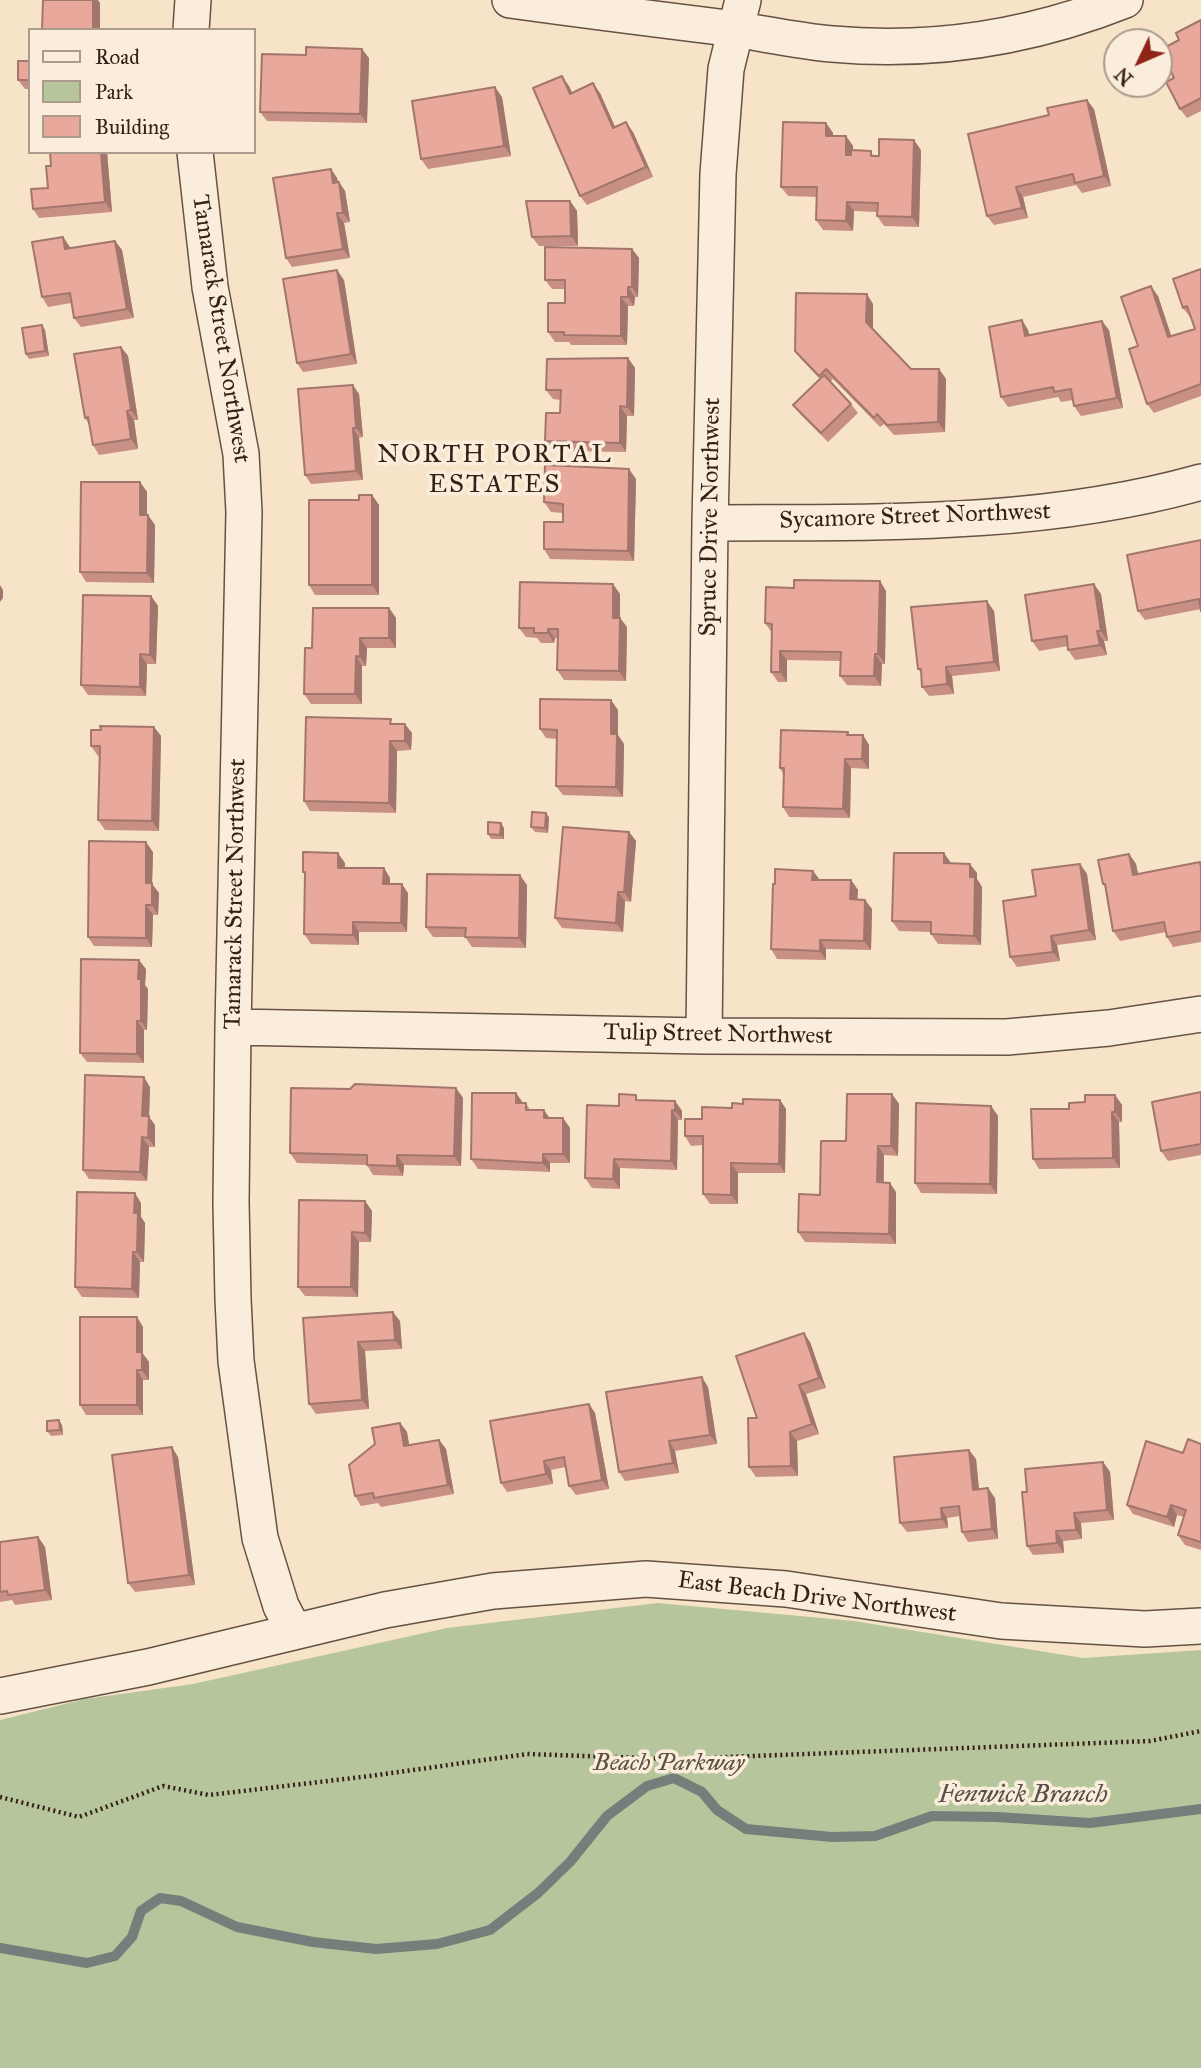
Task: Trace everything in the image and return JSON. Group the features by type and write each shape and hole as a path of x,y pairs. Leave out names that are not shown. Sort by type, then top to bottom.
{"street":[{"path":"191,28 193,0"},
{"path":"510,0 740,15 832,44 866,46 935,45 971,41 1079,17 1125,0"},
{"name":"Spruce Drive Northwest","path":"704,1036 710,523 718,174 726,69 740,15"},
{"name":"Tamarack Street Northwest","path":"195,154 210,287 242,454 244,512 231,1202 236,1361 260,1538 281,1606 294,1631"},
{"name":"Sycamore Street Northwest","path":"710,523 898,522 1013,517 1118,502 1201,482"},
{"name":"Tulip Street Northwest","path":"233,1027 704,1036 1007,1037 1110,1028 1201,1014"},
{"name":"East Beach Drive Northwest","path":"0,1696 148,1667 386,1610 493,1591 646,1579 786,1589 1001,1621 1145,1629 1201,1626"}],"path":[{"path":"0,1797 79,1817 163,1786 209,1795 527,1754 701,1758 1150,1741 1201,1731"}],"green space":[{"name":"Beach Parkway","path":"658,1603 854,1621 1083,1658 1201,1650 1201,2068 0,2068 0,1720 85,1699 193,1684 447,1628"}],"building":[{"path":"43,0 93,0 93,28 42,28"},
{"path":"1201,20 1201,98 1180,109 1173,96 1173,43 1179,40 1176,33"},
{"path":"306,47 362,49 360,114 260,112 262,54 306,55"},
{"path":"18,61 28,61 28,80 18,80"},
{"path":"562,76 570,94 593,83 613,128 626,122 646,167 580,196 533,88"},
{"path":"495,87 504,146 421,159 412,101"},
{"path":"1087,100 1104,176 1075,183 1073,174 1016,187 1022,208 987,216 968,134 1049,115 1047,108"},
{"path":"783,122 826,123 826,136 846,136 846,155 851,155 851,150 871,151 871,156 879,156 879,139 914,140 912,217 877,216 878,203 847,202 846,221 816,220 817,187 781,187"},
{"path":"50,154 101,154 105,202 33,209 31,189 48,188 46,166 51,166"},
{"path":"331,169 333,183 339,182 343,213 337,213 343,249 286,258 273,178"},
{"path":"526,201 570,201 571,236 532,237"},
{"path":"63,237 65,249 115,241 127,309 74,318 70,293 42,297 32,242"},
{"path":"545,247 632,249 632,287 628,287 628,297 621,297 621,336 564,335 564,332 548,332 548,303 565,303 565,280 545,280"},
{"path":"1201,269 1201,384 1147,404 1129,349 1138,346 1121,297 1151,286 1168,337 1195,329 1187,306 1183,308 1173,279"},
{"path":"337,270 351,354 297,363 283,279"},
{"path":"796,293 867,294 866,322 911,369 939,369 938,422 887,425 877,414 874,418 826,369 819,376 795,351"},
{"path":"1022,320 1025,336 1102,321 1117,398 1074,406 1071,389 1054,392 1053,387 1001,397 989,327"},
{"path":"42,325 45,351 26,354 22,328"},
{"path":"121,347 131,410 127,411 131,439 93,445 88,417 85,418 74,354"},
{"path":"628,358 627,407 620,406 620,443 545,441 546,413 560,413 561,390 546,390 547,359"},
{"path":"824,375 851,404 821,433 793,405"},
{"path":"353,385 356,471 305,475 298,389"},
{"path":"545,465 629,469 628,551 544,549 544,522 563,522 563,504 544,502"},
{"path":"81,482 140,482 140,515 148,515 147,573 80,572"},
{"path":"359,495 372,495 372,585 309,585 309,500 359,500"},
{"path":"1201,540 1201,611 1199,599 1138,611 1127,555"},
{"path":"794,580 880,581 878,654 875,654 874,676 840,676 841,652 780,651 780,672 771,672 772,624 765,623 766,587 794,588"},
{"path":"520,582 613,584 613,618 620,618 619,671 557,670 558,629 548,629 548,633 534,633 534,628 519,628"},
{"path":"1094,584 1101,631 1097,631 1100,645 1068,650 1067,636 1032,641 1025,595"},
{"path":"83,595 151,596 150,655 140,654 140,687 81,685"},
{"path":"987,601 994,662 946,667 947,684 922,687 911,607"},
{"path":"313,608 389,608 389,638 360,638 360,657 356,656 355,694 304,694 305,648 312,648"},
{"path":"540,699 611,700 611,734 617,734 616,787 556,786 557,730 540,729"},
{"path":"306,717 391,719 390,724 405,724 405,741 390,741 389,803 304,801"},
{"path":"100,726 154,727 152,821 98,820 100,746 91,746 91,730 101,730"},
{"path":"781,730 863,735 862,759 845,759 843,809 783,807"},
{"path":"532,812 546,813 545,828 531,827"},
{"path":"488,822 501,823 500,835 488,834"},
{"path":"563,827 629,832 624,892 618,892 616,923 555,918"},
{"path":"89,841 146,842 146,883 152,883 152,905 146,905 146,938 88,937"},
{"path":"303,852 338,853 338,868 384,868 383,884 402,884 401,923 353,922 353,935 304,934"},
{"path":"894,853 944,853 944,863 970,864 970,877 975,877 974,936 931,934 931,922 892,921"},
{"path":"1129,854 1133,875 1200,862 1201,931 1167,937 1164,922 1113,931 1098,860"},
{"path":"1080,864 1089,930 1051,936 1053,952 1010,957 1003,901 1036,896 1032,870"},
{"path":"775,869 813,871 812,880 851,880 850,899 865,900 864,941 820,940 820,951 771,949"},
{"path":"427,874 520,875 519,938 465,937 466,928 426,927"},
{"path":"81,959 139,960 141,1021 137,1021 137,1054 80,1053"},
{"path":"85,1075 144,1077 142,1116 149,1116 148,1138 142,1137 140,1172 83,1170"},
{"path":"355,1084 456,1088 454,1156 397,1155 397,1166 367,1165 367,1155 290,1153 291,1088 350,1089"},
{"path":"1201,1092 1201,1144 1161,1151 1152,1102"},
{"path":"472,1093 516,1093 516,1103 526,1103 526,1110 544,1110 544,1118 563,1118 563,1154 543,1154 543,1163 471,1159"},
{"path":"619,1094 636,1095 636,1100 675,1101 675,1111 672,1110 671,1161 614,1159 613,1179 585,1178 587,1105 619,1106"},
{"path":"847,1094 892,1094 891,1146 878,1146 877,1182 890,1183 889,1234 798,1232 799,1194 820,1195 821,1141 846,1141"},
{"path":"1085,1095 1115,1095 1115,1112 1112,1112 1113,1158 1033,1159 1031,1109 1069,1109 1069,1103 1085,1102"},
{"path":"743,1099 780,1100 779,1164 731,1163 731,1195 703,1194 703,1136 685,1136 685,1119 702,1119 702,1107 732,1108 732,1103 743,1104"},
{"path":"916,1103 991,1106 990,1184 915,1183"},
{"path":"77,1192 135,1193 134,1213 138,1213 137,1252 133,1252 132,1289 75,1287"},
{"path":"299,1200 365,1201 365,1233 352,1232 351,1287 298,1287"},
{"path":"393,1312 395,1340 358,1342 362,1400 309,1404 303,1318"},
{"path":"80,1317 137,1317 137,1352 142,1352 142,1370 137,1370 137,1405 80,1405"},
{"path":"804,1333 819,1378 799,1385 812,1424 790,1432 791,1466 749,1467 748,1418 757,1418 736,1356"},
{"path":"702,1377 710,1435 669,1441 673,1463 619,1472 606,1392"},
{"path":"589,1404 602,1480 569,1486 564,1457 544,1461 546,1474 501,1483 490,1421"},
{"path":"59,1420 60,1430 47,1431 47,1421"},
{"path":"400,1423 404,1446 439,1440 448,1485 374,1498 373,1493 355,1496 349,1465 375,1444 372,1428"},
{"path":"1188,1439 1201,1444 1201,1542 1178,1535 1186,1510 1171,1505 1167,1517 1127,1505 1146,1441 1183,1453"},
{"path":"172,1447 189,1575 128,1583 112,1455"},
{"path":"969,1450 973,1490 988,1488 992,1529 962,1532 959,1506 941,1508 942,1519 900,1523 894,1457"},
{"path":"1103,1462 1107,1510 1074,1513 1076,1530 1056,1531 1057,1543 1027,1546 1022,1492 1027,1492 1025,1469"},
{"path":"38,1537 45,1590 8,1595 7,1591 0,1592 0,1542"}],"waterway":[{"name":"Fenwick Branch","path":"0,1948 87,1963 115,1956 132,1937 141,1911 160,1898 181,1901 237,1927 313,1942 376,1949 437,1944 490,1930 538,1893 570,1862 607,1816 647,1786 674,1778 702,1792 717,1810 746,1829 832,1837 875,1836 932,1816 1090,1823 1201,1809"}],"district":[{"name":"NORTH PORTAL ESTATES","path":"495,471"}]}
